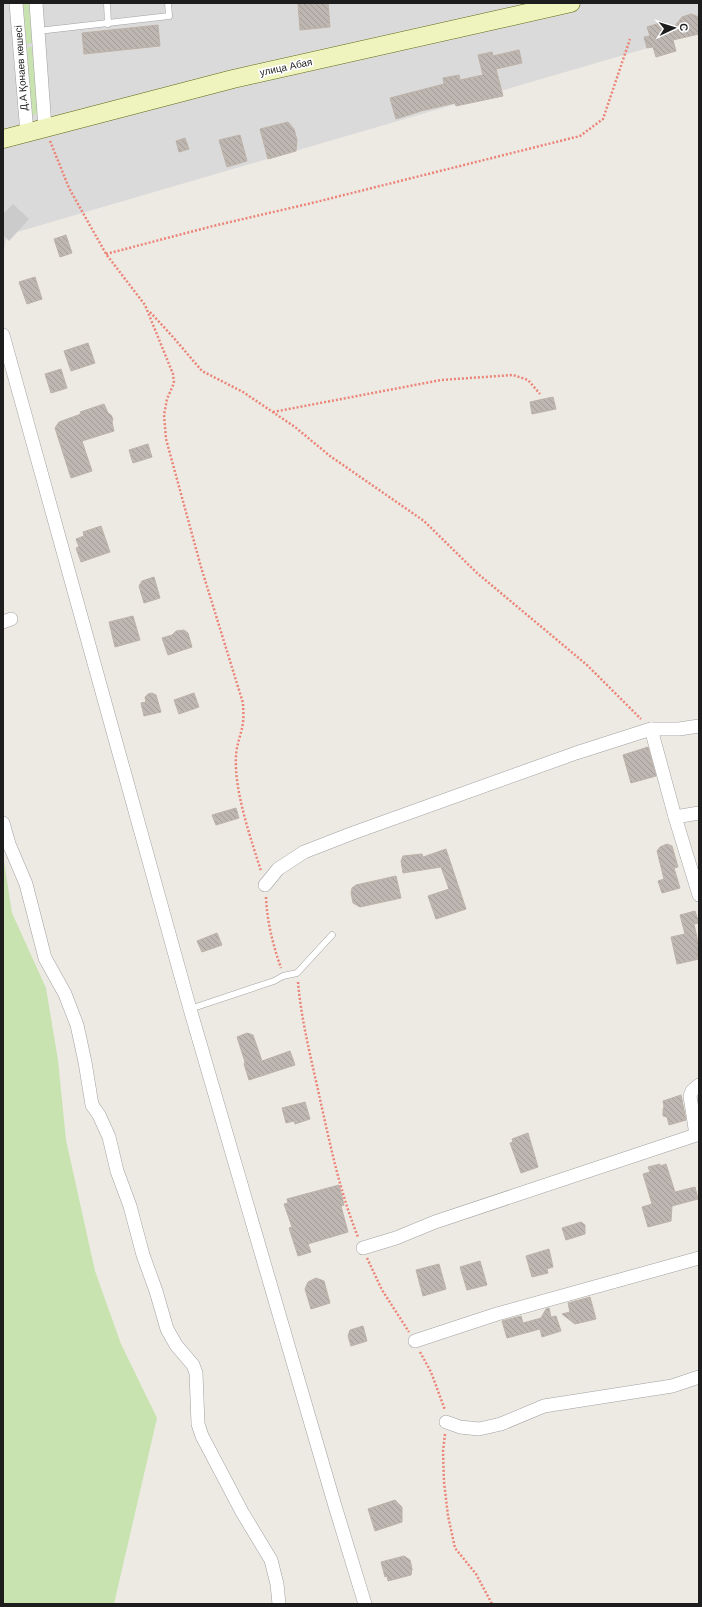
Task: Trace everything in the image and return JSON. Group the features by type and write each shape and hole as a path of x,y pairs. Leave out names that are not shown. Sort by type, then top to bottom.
{"main road":[{"name":"улица Абая","path":"3,138 233,79 572,3"}],"street":[{"name":"Д.А Қонаев көшесі","path":"16,3 27,133"},
{"name":"Д.А Қонаев көшесі","path":"36,3 45,128"},
{"path":"3,335 190,1008 332,1499 365,1604"},
{"path":"265,885 278,869 304,852 353,833 576,753 651,729 679,729 699,726"},
{"path":"651,729 675,817 699,895"},
{"path":"675,817 699,813"},
{"path":"3,823 9,844 26,884 45,958 65,994 77,1025 92,1105 99,1115 109,1137 117,1171 130,1206 143,1255 156,1291 167,1329 176,1345 193,1365 196,1373 198,1424 202,1436 242,1512 271,1560 277,1584 279,1604"},
{"path":"363,1248 396,1238 443,1219 696,1135 690,1096 692,1091 699,1085"},
{"path":"415,1341 497,1314 633,1278 699,1258"},
{"path":"446,1422 460,1427 479,1429 501,1424 544,1406 672,1386 699,1377"}],"lane":[{"path":"107,3 108,24"},
{"path":"38,31 169,16 168,3"},
{"path":"190,1008 274,981 283,976 298,973 332,936"}],"path":[{"path":"106,254 213,226 312,203 580,136 603,119 630,39"},
{"path":"45,128 69,188 106,254 145,305 173,374 174,383 167,399 164,415 166,439 201,567 243,703 243,722 235,758 237,781 246,825 265,885 271,938 283,976"},
{"path":"148,311 202,371 242,392 295,427 330,456 424,521 477,573 587,665 651,729"},
{"path":"272,412 441,380 513,374 528,380 540,394"},
{"path":"298,973 300,1005 325,1121 348,1213 382,1290 415,1341 431,1372 446,1413 443,1452 444,1482 448,1516 455,1548 476,1574 492,1604"}],"shaded area":[{"path":"3,3 699,3 699,33 7,235 3,255"},
{"path":"13,204 29,219 9,241 3,235 3,214"}],"green space":[{"path":"23,3 29,3 32,43 26,44"},
{"path":"27,47 32,47 39,114 31,115"},
{"path":"3,855 12,913 46,988 58,1060 66,1140 95,1271 121,1344 157,1418 114,1604 3,1604"}],"building":[{"path":"298,3 328,3 330,27 300,30"},
{"path":"691,14 699,17 699,34 673,40 676,51 656,57 653,47 647,48 644,37 650,36 647,27 663,22 674,27 682,17"},
{"path":"158,25 160,46 84,54 82,33"},
{"path":"519,50 522,63 496,69 503,96 456,106 455,103 396,119 390,98 444,84 443,78 459,75 460,80 483,75 478,55 492,52 493,56"},
{"path":"288,122 294,129 297,140 296,151 268,159 260,129"},
{"path":"240,135 247,161 227,167 219,140"},
{"path":"185,138 189,149 179,152 176,141"},
{"path":"66,235 72,253 60,257 54,239"},
{"path":"35,277 42,299 27,304 19,282"},
{"path":"88,343 95,363 71,371 64,351"},
{"path":"61,369 67,388 51,393 45,374"},
{"path":"553,397 556,409 532,414 530,402"},
{"path":"104,404 108,413 113,419 112,422 114,431 82,441 92,471 71,478 55,428 59,422 81,414 80,412"},
{"path":"148,444 152,457 133,463 129,450"},
{"path":"101,526 110,552 81,562 76,548 79,547 76,539 84,536 83,532"},
{"path":"154,577 160,598 144,603 139,586 142,581"},
{"path":"133,616 140,640 115,647 109,622"},
{"path":"184,630 188,633 192,647 168,655 162,638 172,635 176,631"},
{"path":"152,693 156,695 161,712 144,716 141,703 146,702 145,697"},
{"path":"194,693 199,707 179,714 174,700"},
{"path":"648,747 656,776 631,783 623,755"},
{"path":"236,808 239,818 216,825 212,815"},
{"path":"667,844 672,846 678,867 674,868 680,888 662,893 658,881 664,879 657,851 660,847"},
{"path":"446,849 466,909 436,919 428,896 449,889 441,867 403,873 401,861 403,856 422,854 423,857"},
{"path":"396,876 401,898 360,907 353,903 351,893 352,888 356,885"},
{"path":"695,911 699,923 694,924 699,947 699,959 677,964 671,937 685,934 680,915"},
{"path":"217,933 222,945 202,952 197,941"},
{"path":"247,1033 253,1035 262,1061 290,1051 295,1065 249,1080 237,1037"},
{"path":"681,1095 686,1120 669,1125 667,1117 663,1116 663,1101"},
{"path":"305,1102 310,1119 295,1124 294,1121 286,1123 282,1108"},
{"path":"528,1133 538,1167 521,1173 510,1143 513,1142 512,1139"},
{"path":"660,1164 660,1166 666,1164 675,1192 695,1187 698,1199 672,1206 671,1221 648,1227 642,1207 652,1204 643,1174 650,1172 648,1167"},
{"path":"339,1185 344,1205 341,1206 348,1232 308,1244 311,1252 298,1256 289,1228 292,1227 284,1204 288,1203 287,1199"},
{"path":"581,1222 585,1225 585,1234 566,1240 562,1228"},
{"path":"549,1249 553,1267 547,1269 548,1273 532,1277 526,1256"},
{"path":"480,1261 487,1285 467,1290 460,1267"},
{"path":"439,1264 446,1289 423,1296 416,1270"},
{"path":"316,1278 324,1281 330,1303 311,1309 305,1289 308,1282"},
{"path":"590,1297 596,1319 575,1324 562,1314 570,1312 568,1303"},
{"path":"549,1308 551,1317 556,1316 561,1331 542,1337 540,1329 507,1338 502,1321 521,1316 523,1323 541,1318 546,1309"},
{"path":"363,1326 367,1341 351,1346 348,1336 350,1330"},
{"path":"395,1500 402,1507 402,1522 375,1531 368,1509"},
{"path":"404,1556 410,1560 412,1569 411,1575 388,1581 387,1576 385,1577 381,1562"}]}
